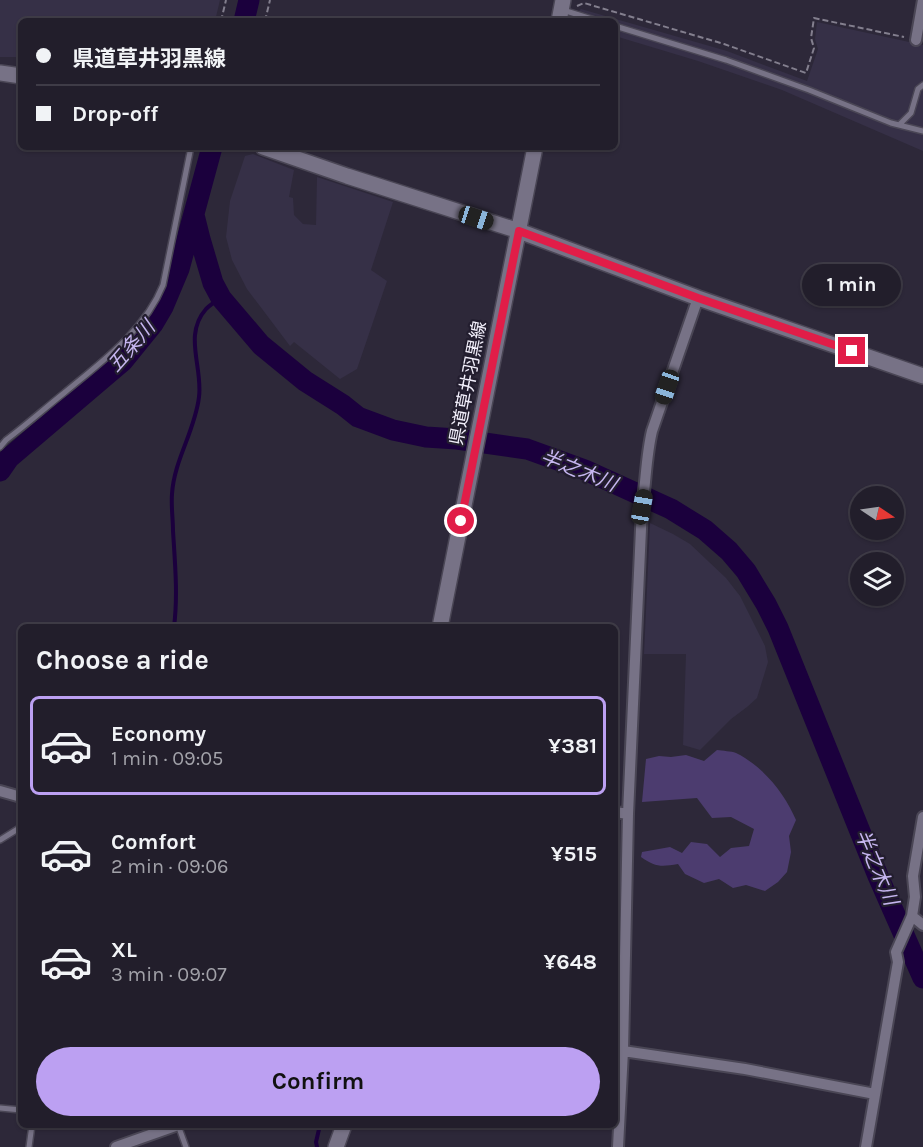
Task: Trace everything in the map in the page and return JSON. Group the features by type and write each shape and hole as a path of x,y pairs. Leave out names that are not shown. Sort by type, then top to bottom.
{"street":[{"path":"916,40 923,0"},
{"path":"0,73 18,76"},
{"path":"272,150 519,231 698,298 923,376"},
{"name":"県道草井羽黒線","path":"441,624 534,150"},
{"path":"618,1147 624,1051 620,976 642,507 646,483 647,451 698,298"},
{"path":"0,791 18,796"},
{"path":"618,812 628,814"},
{"path":"866,1147 898,962 896,952 919,897 913,876 923,817"},
{"path":"912,916 923,925"},
{"path":"624,1051 745,1069 875,1094"},
{"path":"116,1147 170,1128"},
{"path":"336,1147 343,1128"}],"lane":[{"path":"564,11 588,18"},
{"path":"618,27 726,60 891,123 923,131"},
{"path":"900,124 911,113 918,89 923,85"},
{"path":"0,447 104,360 125,341 148,314 163,285 190,150"},
{"path":"0,840 18,829"},
{"path":"0,1108 18,1110"},
{"path":"29,1147 32,1128"},
{"path":"179,1128 186,1147"}],"path":[{"path":"222,18 226,0"},
{"path":"266,18 270,0"},
{"path":"564,11 584,3 724,44 806,73 814,48 811,38 814,18 916,40"}],"shaded area":[{"path":"0,0 220,0 216,18 18,18 18,57 0,57"},
{"path":"581,9 612,18 571,18"},
{"path":"618,20 727,51 807,81 818,49 815,39 817,22 923,45 923,151 782,90 618,37"},
{"path":"253,154 294,170 289,197 293,198 294,215 303,224 316,225 317,177 393,202 371,270 387,281 357,369 340,379 294,342 290,346 247,289 232,260 226,237 230,201 245,156"},
{"path":"650,523 690,544 726,578 740,596 765,646 768,662 757,698 731,719 700,750 683,745 686,654 644,654"},
{"path":"717,750 736,753 755,765 786,800 796,820 789,836 791,852 787,872 765,891 746,885 733,888 719,879 704,883 685,874 678,864 658,865 641,857 642,852 670,847 682,853 691,842 707,844 720,857 731,848 749,846 754,829 731,817 712,818 697,798 642,802 646,759 686,755 704,761"}],"waterway":[{"name":"五条川","path":"245,18 249,0"},
{"name":"五条川","path":"0,471 9,458 123,361 153,324 179,269 211,150"},
{"name":"半之木川","path":"194,215 213,283 221,298 261,345 305,381 358,417 393,430 426,437 527,449 585,470 671,509 705,530 729,551 746,571 778,628 878,876 923,978"},
{"path":"174,624 176,591 172,494 176,469 197,410 199,397 200,386 195,352 196,330 199,319 206,309 221,298"},
{"path":"317,1147 319,1128"}],"route":[{"path":"461,521 519,231 698,298 852,351"}]}
